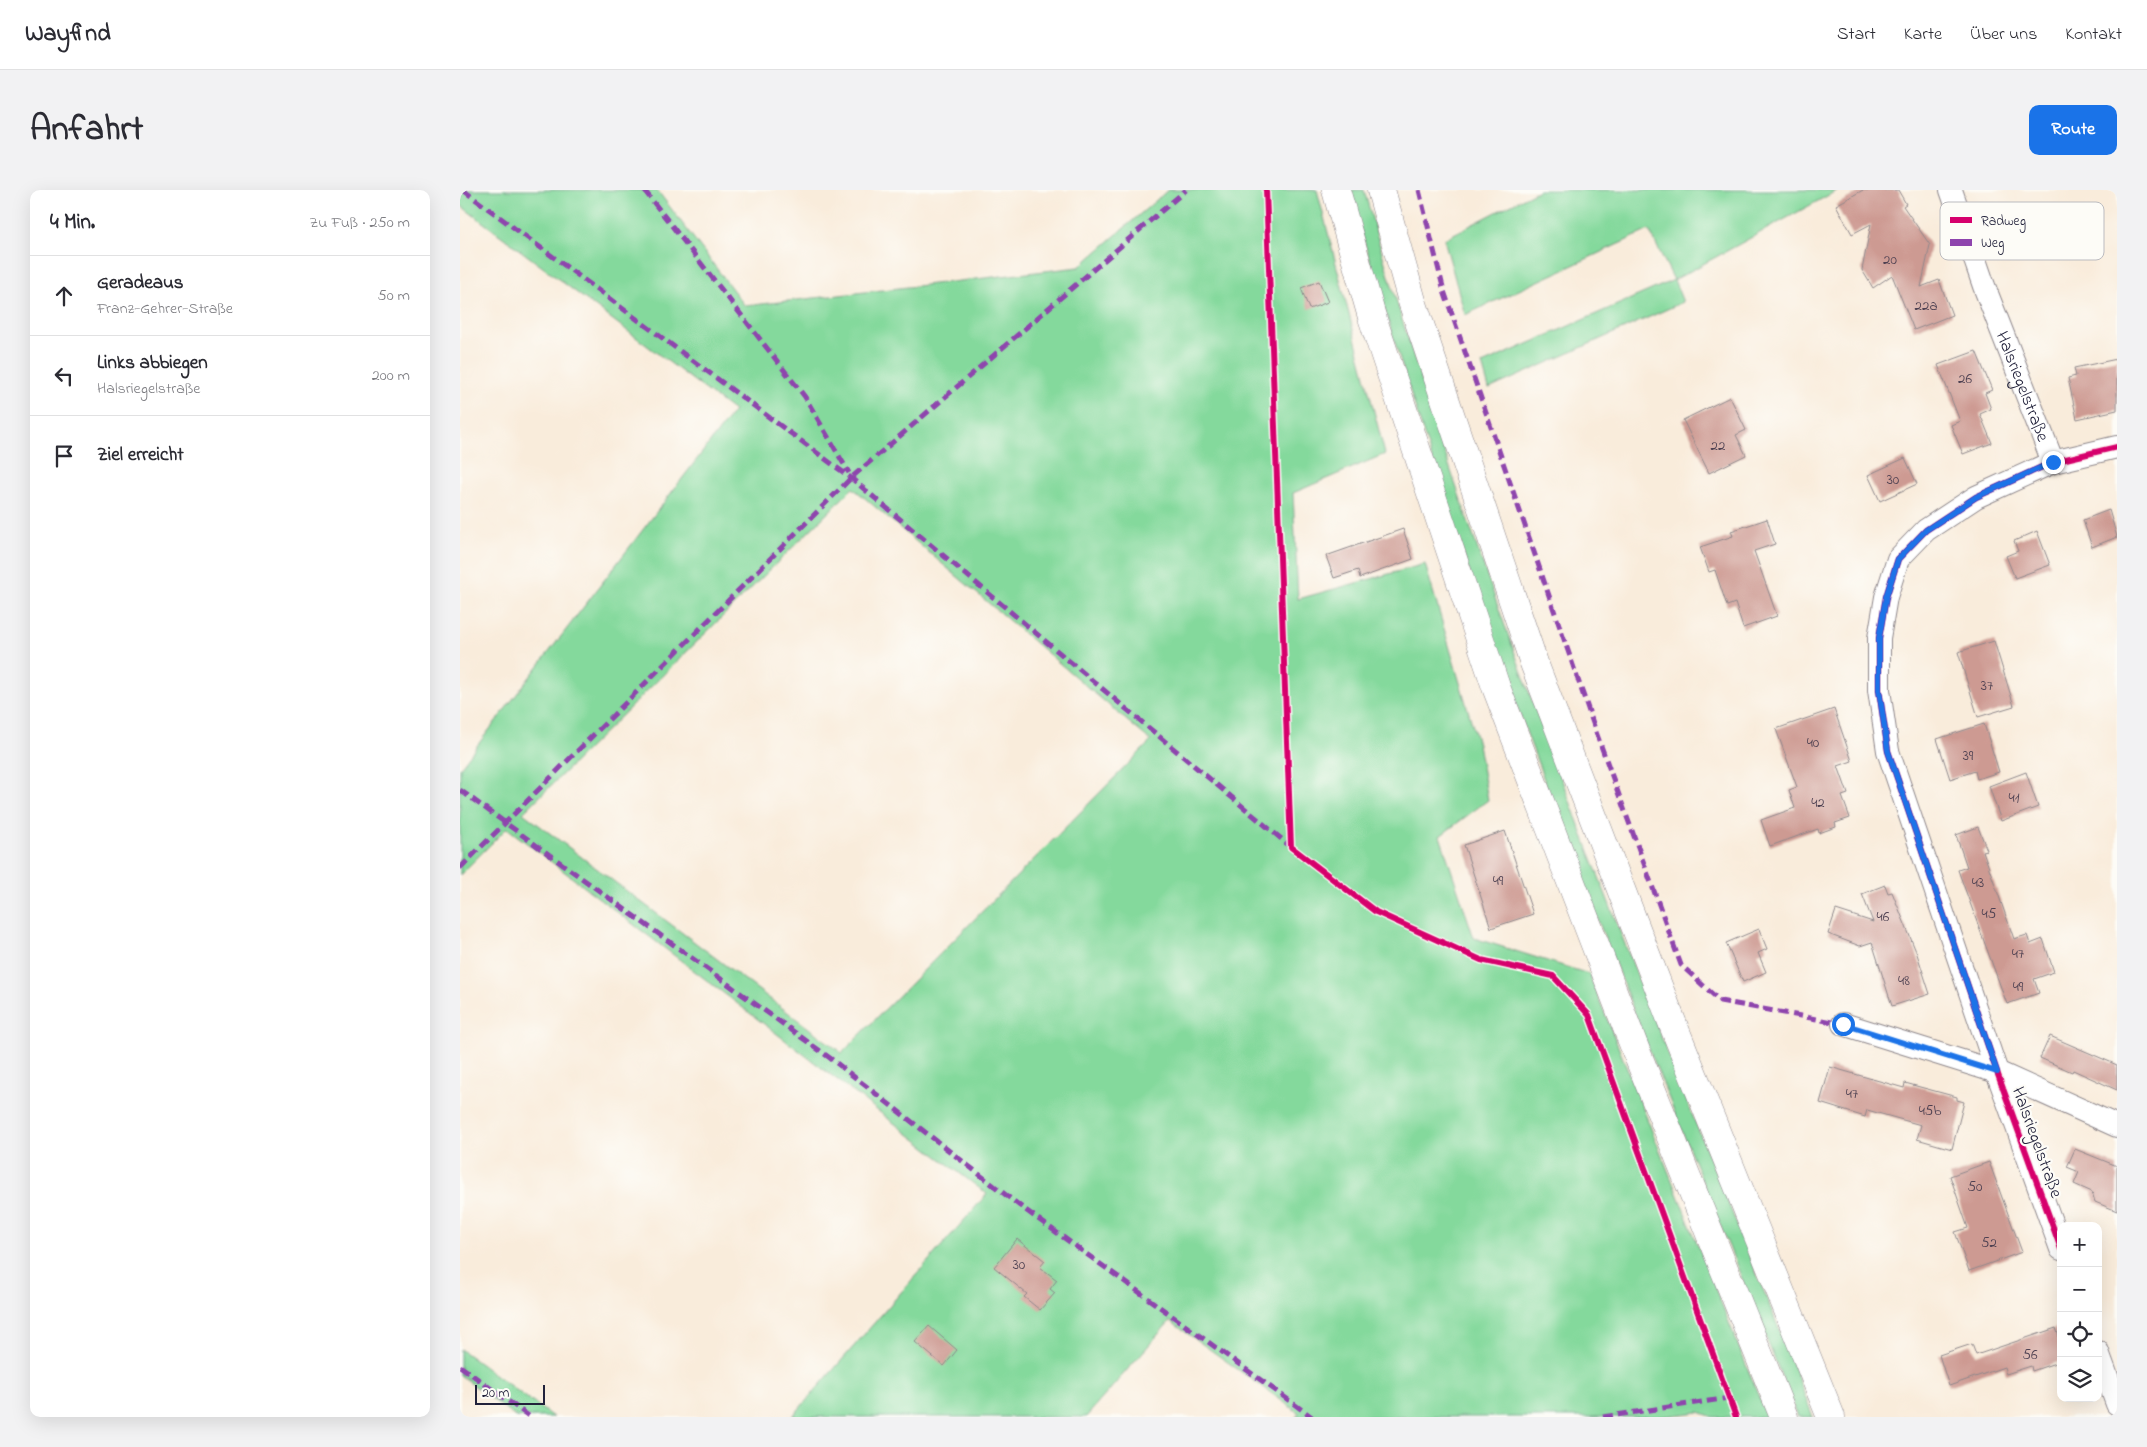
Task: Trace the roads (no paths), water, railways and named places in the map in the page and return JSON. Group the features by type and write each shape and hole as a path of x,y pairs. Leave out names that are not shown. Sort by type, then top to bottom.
{"main road":[{"path":"1336,190 1372,317 1496,688 1640,1060 1784,1417"},
{"path":"1381,190 1412,301 1534,663 1672,1022 1831,1417"}],"street":[{"name":"Halsriegelstraße","path":"1951,190 1955,202"},
{"name":"Halsriegelstraße","path":"1975,260 2053,462 1976,497 1926,530 1898,559 1886,597 1879,638 1879,690 1888,751 1997,1072 2057,1238"},
{"path":"2053,462 2117,447"},
{"path":"1843,1024 1997,1072 2117,1126"},
{"path":"2100,1357 2117,1404"}]}
